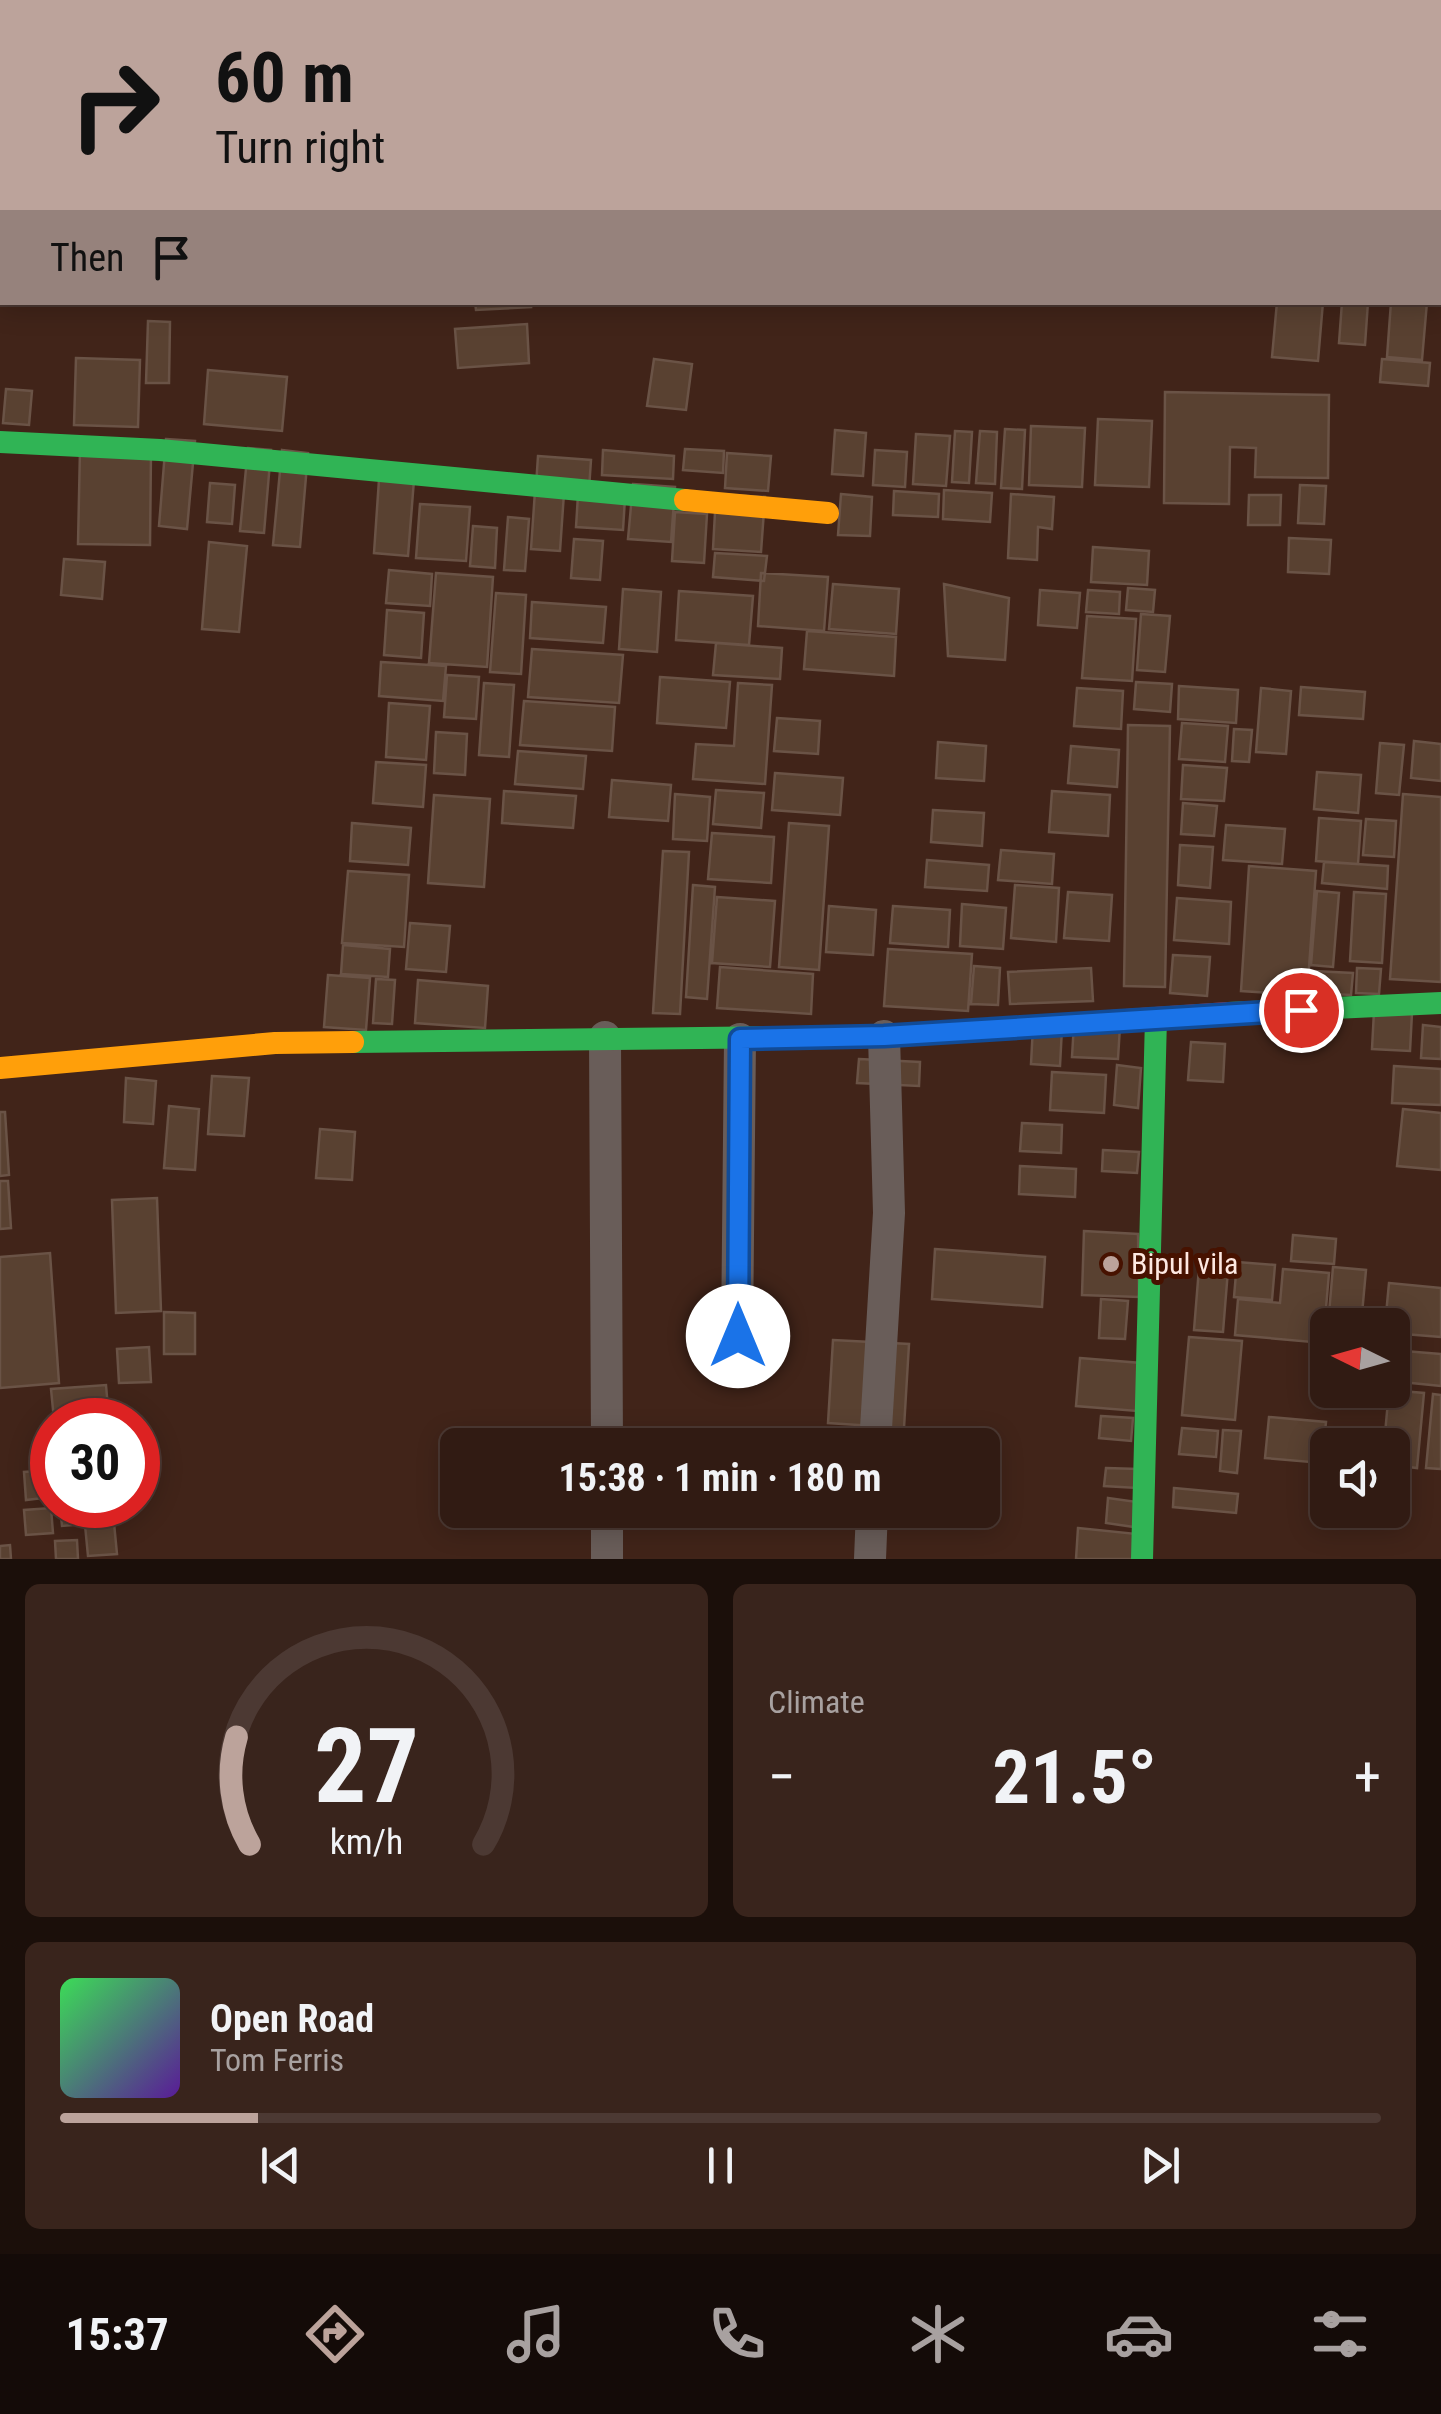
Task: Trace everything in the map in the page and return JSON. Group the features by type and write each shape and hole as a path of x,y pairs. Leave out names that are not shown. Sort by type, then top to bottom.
{"street":[{"path":"0,442 160,450 828,513"},
{"path":"0,1068 275,1043 884,1036 1441,1003"},
{"path":"1142,1559 1156,1018"},
{"path":"876,1428 889,1213 884,1036"},
{"path":"605,1037 607,1428"},
{"path":"738,1336 740,1039"},
{"path":"607,1528 607,1559"},
{"path":"870,1559 871,1528"}],"building":[{"path":"475,305 531,307 476,310"},
{"path":"1277,305 1323,305 1318,361 1272,357"},
{"path":"1342,305 1368,305 1365,345 1339,343"},
{"path":"1391,305 1427,305 1422,360 1387,357"},
{"path":"148,321 170,322 169,383 146,383"},
{"path":"527,324 529,363 458,368 455,329"},
{"path":"76,358 140,360 138,427 74,425"},
{"path":"654,359 692,364 686,410 647,406"},
{"path":"1382,359 1430,363 1428,386 1380,382"},
{"path":"208,370 287,377 282,431 204,424"},
{"path":"6,389 32,391 29,425 3,423"},
{"path":"1165,392 1329,395 1328,478 1255,477 1256,448 1230,447 1229,504 1164,503"},
{"path":"1098,419 1152,421 1149,487 1095,485"},
{"path":"1031,426 1085,428 1082,487 1029,485"},
{"path":"1005,429 1025,430 1022,489 1001,488"},
{"path":"835,430 866,433 863,476 832,474"},
{"path":"955,431 972,432 969,483 952,482"},
{"path":"980,431 997,432 995,484 976,483"},
{"path":"916,434 950,436 946,486 913,484"},
{"path":"166,439 195,441 187,529 159,526"},
{"path":"248,448 271,450 264,533 240,531"},
{"path":"685,449 724,451 723,473 683,470"},
{"path":"80,450 151,452 150,545 78,544"},
{"path":"282,450 308,453 300,547 273,545"},
{"path":"603,450 674,456 673,479 602,475"},
{"path":"875,450 907,452 905,487 873,485"},
{"path":"727,453 771,456 768,491 725,488"},
{"path":"538,456 591,460 589,489 536,486"},
{"path":"380,465 415,467 408,556 374,553"},
{"path":"210,483 235,485 232,524 207,522"},
{"path":"633,484 675,487 671,542 628,539"},
{"path":"1300,485 1326,486 1324,524 1298,523"},
{"path":"944,490 992,493 990,522 943,519"},
{"path":"535,491 564,493 560,551 531,549"},
{"path":"894,491 939,494 938,517 893,515"},
{"path":"716,494 765,497 761,552 713,549"},
{"path":"841,494 872,497 870,536 838,535"},
{"path":"1011,494 1054,497 1052,529 1038,527 1037,560 1008,558"},
{"path":"578,495 625,498 623,530 576,527"},
{"path":"1249,495 1281,495 1280,525 1248,525"},
{"path":"420,504 470,507 466,561 416,558"},
{"path":"675,512 707,514 704,563 672,561"},
{"path":"508,517 529,519 525,571 504,570"},
{"path":"473,526 497,528 495,568 470,566"},
{"path":"1289,538 1331,540 1329,574 1288,572"},
{"path":"574,539 603,541 600,580 571,578"},
{"path":"209,542 247,546 239,632 202,629"},
{"path":"1093,547 1149,551 1147,585 1091,582"},
{"path":"715,553 767,556 764,581 713,577"},
{"path":"64,559 105,562 102,599 61,595"},
{"path":"389,570 432,574 430,606 386,603"},
{"path":"436,573 493,577 487,667 429,663"},
{"path":"761,573 828,577 824,631 758,626"},
{"path":"833,584 899,589 896,634 829,629"},
{"path":"944,584 1009,598 1005,660 948,656"},
{"path":"1128,588 1155,590 1153,612 1126,610"},
{"path":"623,589 661,592 657,652 619,649"},
{"path":"1040,590 1080,593 1077,628 1038,625"},
{"path":"1088,590 1120,592 1119,614 1086,612"},
{"path":"679,591 753,596 749,645 676,640"},
{"path":"496,593 526,595 521,674 490,672"},
{"path":"532,602 606,607 603,643 530,638"},
{"path":"387,610 424,613 421,658 384,655"},
{"path":"1141,614 1170,616 1165,672 1137,670"},
{"path":"1087,616 1136,619 1132,681 1082,678"},
{"path":"807,631 896,637 894,676 804,669"},
{"path":"716,643 782,648 780,679 713,675"},
{"path":"532,649 623,655 619,703 528,697"},
{"path":"381,662 446,666 443,701 379,696"},
{"path":"447,675 479,677 476,719 444,717"},
{"path":"660,677 730,682 726,728 657,723"},
{"path":"1136,682 1172,684 1170,712 1134,709"},
{"path":"484,683 514,685 509,757 479,755"},
{"path":"738,683 772,685 765,784 693,779 696,744 734,746"},
{"path":"1179,686 1238,690 1236,723 1178,719"},
{"path":"1301,687 1365,692 1363,719 1299,715"},
{"path":"1077,688 1123,691 1121,729 1074,726"},
{"path":"1261,688 1291,691 1286,754 1256,752"},
{"path":"524,701 615,707 612,751 520,745"},
{"path":"389,703 430,706 426,760 386,757"},
{"path":"777,718 820,721 818,754 774,751"},
{"path":"1182,723 1228,726 1225,762 1179,759"},
{"path":"1128,725 1170,726 1165,987 1124,986"},
{"path":"1234,729 1252,730 1249,762 1232,761"},
{"path":"436,732 467,734 465,775 434,773"},
{"path":"1414,741 1441,744 1441,781 1411,778"},
{"path":"938,742 986,746 984,781 936,778"},
{"path":"1380,743 1404,745 1399,795 1376,793"},
{"path":"1071,746 1119,750 1117,787 1068,783"},
{"path":"518,751 586,756 583,789 515,784"},
{"path":"376,762 426,765 423,807 373,803"},
{"path":"1183,765 1227,768 1224,801 1181,799"},
{"path":"1317,772 1361,775 1358,813 1314,809"},
{"path":"775,773 843,778 840,815 772,810"},
{"path":"612,780 671,785 668,821 609,817"},
{"path":"716,790 764,793 761,828 713,824"},
{"path":"504,791 576,796 573,828 502,823"},
{"path":"1052,791 1110,795 1108,836 1049,832"},
{"path":"675,794 710,797 707,841 673,839"},
{"path":"1403,794 1441,797 1441,982 1390,979"},
{"path":"434,795 490,799 484,887 428,883"},
{"path":"1183,803 1217,806 1214,836 1181,834"},
{"path":"933,810 984,813 982,846 931,842"},
{"path":"1319,818 1361,821 1358,864 1316,861"},
{"path":"1366,819 1396,821 1394,857 1363,855"},
{"path":"352,823 411,828 408,865 350,861"},
{"path":"789,823 829,826 819,970 779,967"},
{"path":"1226,825 1285,829 1282,864 1223,860"},
{"path":"712,833 774,837 771,883 708,879"},
{"path":"1180,845 1213,847 1210,888 1178,885"},
{"path":"1001,850 1054,854 1052,884 998,880"},
{"path":"663,851 689,852 680,1014 653,1013"},
{"path":"927,860 989,865 987,891 925,887"},
{"path":"1324,862 1388,866 1387,889 1322,883"},
{"path":"1249,866 1316,871 1307,995 1241,991"},
{"path":"348,871 409,875 404,947 342,943"},
{"path":"693,885 715,887 707,999 686,997"},
{"path":"1015,885 1059,888 1056,942 1011,938"},
{"path":"1317,891 1339,893 1333,967 1311,965"},
{"path":"1068,892 1112,895 1109,941 1064,938"},
{"path":"1354,892 1386,894 1382,963 1350,961"},
{"path":"717,897 775,901 770,967 712,963"},
{"path":"1177,898 1231,902 1229,944 1174,940"},
{"path":"962,904 1006,908 1003,949 960,946"},
{"path":"829,906 876,910 873,955 826,952"},
{"path":"893,906 950,910 948,947 890,943"},
{"path":"410,923 450,926 446,972 406,969"},
{"path":"343,945 390,949 388,977 341,974"},
{"path":"888,949 972,954 968,1011 884,1006"},
{"path":"1173,955 1210,957 1207,996 1170,993"},
{"path":"974,966 1000,968 998,1005 971,1004"},
{"path":"720,967 813,974 811,1014 717,1008"},
{"path":"1091,968 1093,1001 1010,1004 1008,972"},
{"path":"1357,968 1381,969 1379,994 1356,993"},
{"path":"1313,971 1353,973 1351,995 1312,993"},
{"path":"328,975 370,978 366,1030 324,1027"},
{"path":"376,979 395,980 392,1024 373,1023"},
{"path":"418,980 488,986 485,1028 415,1023"},
{"path":"1374,1011 1412,1013 1410,1051 1372,1049"},
{"path":"1074,1023 1120,1026 1118,1059 1072,1057"},
{"path":"1423,1025 1441,1027 1441,1059 1421,1058"},
{"path":"1033,1026 1062,1028 1060,1066 1031,1064"},
{"path":"1191,1042 1225,1044 1223,1082 1188,1080"},
{"path":"859,1059 920,1062 919,1086 857,1083"},
{"path":"1117,1065 1141,1068 1138,1108 1114,1105"},
{"path":"1394,1066 1441,1069 1441,1105 1392,1103"},
{"path":"1052,1072 1106,1075 1104,1113 1050,1110"},
{"path":"212,1076 249,1078 244,1136 208,1134"},
{"path":"126,1078 156,1081 153,1124 124,1122"},
{"path":"169,1106 199,1109 195,1170 164,1168"},
{"path":"1403,1109 1441,1113 1441,1170 1397,1166"},
{"path":"0,1112 5,1112 9,1175 0,1176"},
{"path":"1022,1123 1062,1125 1061,1153 1020,1151"},
{"path":"320,1129 355,1132 352,1180 316,1178"},
{"path":"1103,1150 1139,1152 1137,1173 1102,1171"},
{"path":"1020,1166 1076,1169 1075,1197 1019,1194"},
{"path":"0,1181 8,1181 11,1228 0,1229"},
{"path":"157,1198 161,1311 116,1313 112,1200"},
{"name":"Bipul vila","path":"1084,1231 1138,1234 1139,1297 1082,1295"},
{"path":"1293,1235 1336,1239 1334,1264 1291,1261"},
{"path":"935,1249 1045,1257 1042,1307 932,1299"},
{"path":"50,1253 59,1383 0,1388 0,1257"},
{"path":"1237,1262 1275,1265 1272,1300 1234,1297"},
{"path":"1333,1267 1366,1270 1363,1308 1329,1308"},
{"path":"1199,1268 1228,1270 1223,1332 1194,1330"},
{"path":"1283,1269 1329,1273 1326,1308 1310,1308 1310,1342 1235,1335 1238,1299 1280,1303"},
{"path":"1389,1283 1441,1288 1441,1337 1410,1334 1410,1308 1387,1308"},
{"path":"1101,1299 1128,1301 1125,1339 1099,1338"},
{"path":"164,1312 195,1313 195,1354 164,1354"},
{"path":"1189,1337 1242,1341 1235,1420 1182,1415"},
{"path":"833,1340 909,1344 904,1428 828,1423"},
{"path":"149,1347 151,1382 119,1383 117,1349"},
{"path":"1410,1351 1441,1354 1441,1386 1410,1383"},
{"path":"1080,1358 1141,1363 1137,1411 1076,1406"},
{"path":"106,1385 107,1398 52,1398 51,1389"},
{"path":"1410,1392 1424,1393 1417,1468 1410,1467 1410,1428 1386,1428 1387,1408 1410,1408"},
{"path":"1433,1394 1441,1395 1441,1469 1426,1468"},
{"path":"1101,1416 1133,1418 1131,1441 1099,1438"},
{"path":"1269,1417 1326,1422 1325,1428 1310,1428 1310,1462 1265,1458"},
{"path":"1182,1428 1218,1431 1216,1457 1179,1454"},
{"path":"1223,1430 1241,1431 1237,1473 1220,1471"},
{"path":"1106,1468 1138,1469 1137,1488 1104,1486"},
{"path":"24,1472 30,1472 30,1500 26,1500"},
{"path":"1174,1488 1238,1494 1236,1513 1173,1507"},
{"path":"1108,1498 1137,1502 1134,1527 1106,1523"},
{"path":"24,1510 30,1510 30,1528 53,1528 53,1533 26,1535"},
{"path":"85,1528 114,1528 117,1554 88,1556"},
{"path":"1078,1528 1137,1534 1134,1559 1076,1559"},
{"path":"77,1540 78,1559 56,1559 55,1541"},
{"path":"10,1545 11,1559 0,1559 0,1546"}],"traffic: fast":[{"path":"0,442 160,450 685,500"},
{"path":"1228,1013 1441,1003"},
{"path":"1142,1559 1156,1018"},
{"path":"353,1042 884,1036 966,1031"}],"traffic: slow":[{"path":"685,500 828,513"},
{"path":"0,1068 275,1043 353,1042"}],"traffic: jam":[{"path":"966,1031 1228,1013"}],"place":[{"name":"Bipul vila","path":"1111,1264"}],"route":[{"path":"738,1336 740,1039 884,1036 1301,1010"}]}
